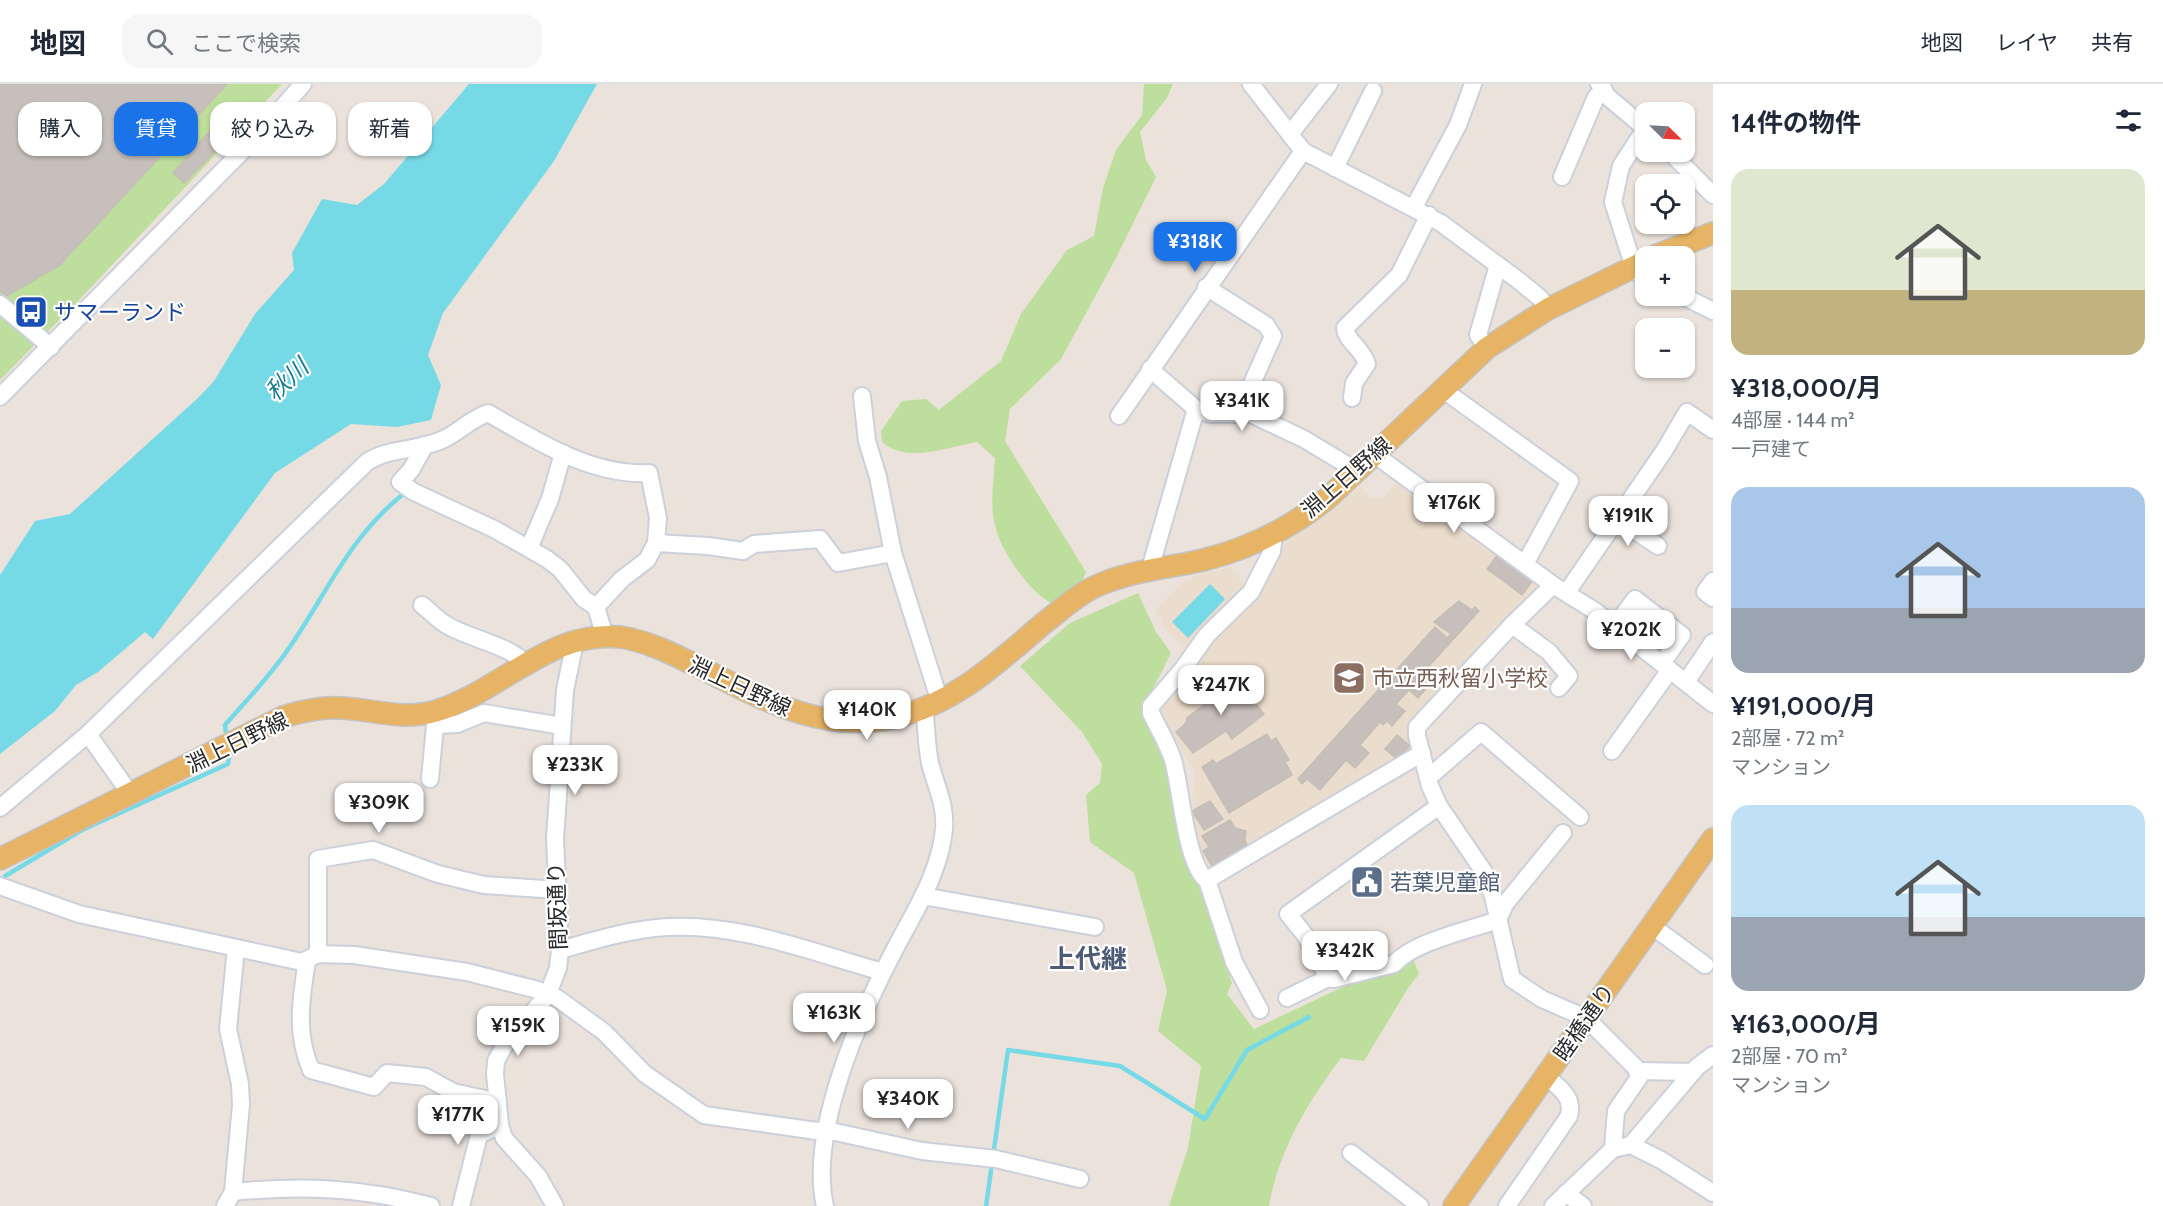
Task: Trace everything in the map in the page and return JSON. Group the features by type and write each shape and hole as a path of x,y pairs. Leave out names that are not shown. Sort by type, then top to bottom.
{"main road":[{"path":"1680,246 1713,233"},
{"name":"淵上日野線","path":"0,859 283,717 309,709 343,708 437,718 457,703 525,664 575,642 605,636 636,640 664,650 777,706 816,718 835,722 877,721 932,705 971,684 1088,589 1116,578 1150,569 1219,556 1274,534 1317,507 1487,348 1548,309 1635,271"},
{"name":"睦橋通り","path":"1454,1206 1713,839"}],"street":[{"path":"2,390 51,348 258,135 303,84"},
{"path":"1251,84 1303,150 1429,215 1540,298 1548,309"},
{"path":"1290,134 1329,84"},
{"path":"1414,207 1458,125 1473,84"},
{"path":"1562,177 1596,96 1602,87 1635,119"},
{"path":"1335,168 1373,91"},
{"path":"1635,144 1621,166 1613,202 1635,254"},
{"path":"1119,416 1206,287 1303,150"},
{"path":"1680,162 1713,195"},
{"path":"1352,398 1354,383 1367,364 1365,356 1347,336 1345,328 1399,275 1429,215"},
{"path":"1487,348 1478,335 1497,265"},
{"path":"1206,287 1266,325 1273,336 1243,405 1243,415"},
{"path":"1695,302 1713,311"},
{"path":"0,304 51,348"},
{"path":"1150,369 1196,409 1210,414 1251,414 1304,440 1357,471"},
{"path":"1442,389 1570,482 1524,564"},
{"path":"825,1206 820,1178 826,1130 846,1059 883,972 934,872 944,828 943,803 931,765 932,705 893,553 878,477 867,441 862,396"},
{"path":"1150,569 1196,409"},
{"path":"1613,1149 1616,1111 1640,1076 1586,1018 1542,999 1512,978 1493,896 1484,872 1439,806 1428,778 1417,727 1512,624 1560,589 1618,519 1687,412 1713,430"},
{"path":"0,808 88,734 367,462 387,453 443,439 476,417 488,413 563,453 623,474 649,473 658,518 656,543 647,560 622,579 596,607"},
{"path":"425,445 411,470 400,482 414,492 530,548 560,569 584,599 596,607 605,636"},
{"path":"530,548 550,499 563,453"},
{"path":"1374,454 1524,564 1615,627 1713,704"},
{"path":"1618,519 1658,546"},
{"path":"1260,1010 1234,962 1207,880 1202,876 1186,837 1182,797 1172,758 1151,713 1151,706 1182,670 1207,634 1251,592 1272,551 1274,534"},
{"path":"656,543 743,551 754,544 820,539 838,563 893,553"},
{"path":"1713,581 1705,592 1713,598"},
{"path":"1612,751 1666,667 1682,635 1635,599 1615,627"},
{"path":"422,605 445,624 470,637 519,654 525,664"},
{"path":"1512,624 1550,652 1569,676 1559,688"},
{"name":"間坂通り","path":"555,1206 538,1176 510,1148 500,1125 496,1061 504,1046 548,994 558,968 560,950 555,840 565,690 575,642"},
{"path":"1686,682 1713,642"},
{"path":"430,779 437,718 457,724 484,713 562,726"},
{"path":"1428,778 1480,732 1580,818"},
{"path":"88,734 131,795"},
{"path":"1207,880 1422,753"},
{"path":"1439,806 1288,914 1305,935 1328,978 1334,980 1394,964 1400,957 1420,947 1497,920 1505,904 1563,833"},
{"path":"498,1102 453,1092 426,1077 387,1073 374,1087 310,1070 302,1050 299,1011 312,957 318,859 373,850 438,874 484,885 558,890"},
{"path":"0,886 79,914 302,962 312,957 354,955 467,972 548,994 604,1032 645,1074 704,1115 817,1131 826,1130 922,1150 991,1158 1080,1179"},
{"path":"923,896 1095,927"},
{"path":"1652,926 1705,965"},
{"path":"560,950 614,934 692,927 764,939 883,972"},
{"path":"236,948 228,1029 240,1083 241,1105 229,1199 261,1189 353,1189 387,1194 431,1206"},
{"path":"1287,998 1328,978"},
{"path":"1553,1206 1613,1149 1632,1145 1693,1072 1713,1055"},
{"path":"1637,1071 1693,1072"},
{"path":"1507,1206 1569,1116 1572,1105 1568,1096 1546,1076"},
{"path":"460,1206 479,1135 500,1125"},
{"path":"1632,1145 1661,1160 1713,1193"},
{"path":"1351,1153 1420,1206"},
{"path":"1566,1193 1583,1206"}],"shaded area":[{"name":"市立西秋留小学校","path":"1400,479 1541,583 1541,592 1411,726 1409,740 1414,753 1211,873 1192,834 1193,770 1156,706 1264,576 1287,541 1334,509 1360,486 1370,498 1382,499"},
{"path":"1231,567 1246,587 1186,649 1161,624 1163,621 1154,611 1184,581 1192,580 1192,576"}],"green space":[{"path":"0,84 282,84 265,102 210,102 210,156 214,156 81,298 0,380"},
{"path":"1144,84 1173,84 1167,98 1140,132 1146,160 1156,177 1116,258 1061,359 1010,409 1005,441 1086,572 1079,588 1051,603 1026,581 999,539 994,521 992,494 995,458 977,442 928,452 903,452 892,449 882,442 881,431 902,401 926,399 939,410 1001,361 1021,314 1067,250 1094,236 1103,188 1116,150 1142,115"},
{"path":"1138,593 1156,632 1171,653 1152,691 1186,781 1196,879 1232,983 1227,994 1254,1029 1347,985 1414,961 1419,974 1408,988 1364,1061 1341,1058 1317,1092 1287,1146 1269,1206 1169,1206 1188,1148 1201,1066 1158,1031 1167,990 1134,873 1090,842 1086,795 1100,783 1102,764 1082,732 1020,666 1070,623"}],"water":[{"name":"秋川","path":"469,84 597,84 554,161 443,313 428,355 441,385 431,420 397,427 351,424 275,473 153,639 145,632 98,672 76,685 55,711 0,754 0,575 35,521 70,514 199,397 214,381 255,314 294,270 292,253 322,199 357,205 384,184 408,156 432,156 432,128"},
{"path":"1210,584 1225,599 1188,638 1172,622"}],"building":[{"path":"0,84 227,84 198,115 198,102 114,102 114,156 161,156 59,266 6,296 0,290"},
{"path":"210,131 210,156 184,183 173,173 188,156 198,156 198,144"},
{"path":"1498,554 1516,567 1505,582 1487,569"},
{"path":"1516,567 1533,580 1522,595 1505,582"},
{"path":"1459,601 1472,610 1475,607 1479,611 1449,644 1445,640 1451,634 1434,622"},
{"path":"1435,627 1447,638 1445,640 1449,644 1421,675 1430,684 1418,698 1409,690 1396,704 1405,711 1392,726 1387,721 1383,725 1380,722 1360,745 1369,753 1355,768 1346,760 1320,790 1307,779 1302,784 1298,779"},
{"path":"1226,676 1237,680 1264,714 1232,739 1226,731 1193,753 1176,732 1186,723 1187,718 1219,693 1217,684"},
{"path":"1267,734 1271,741 1276,738 1289,760 1285,762 1292,775 1229,813 1202,767 1213,760 1216,764"},
{"path":"1397,735 1410,746 1397,759 1385,749"},
{"path":"1210,801 1223,819 1204,830 1192,811"},
{"path":"1230,820 1235,828 1246,831 1245,841 1248,847 1213,868 1203,851 1209,847 1202,836"}],"waterway":[{"path":"226,733 225,725 280,661 366,530 402,495"},
{"path":"5,876 82,830 228,764 229,757"},
{"path":"986,1206 1008,1050 1120,1066 1205,1119 1247,1050 1309,1017"}],"place":[{"name":"サマーランド","path":"31,312"},
{"name":"市立西秋留小学校","path":"1349,678"},
{"name":"若葉児童館","path":"1367,882"}],"district":[{"name":"上代継","path":"1088,959"}]}
